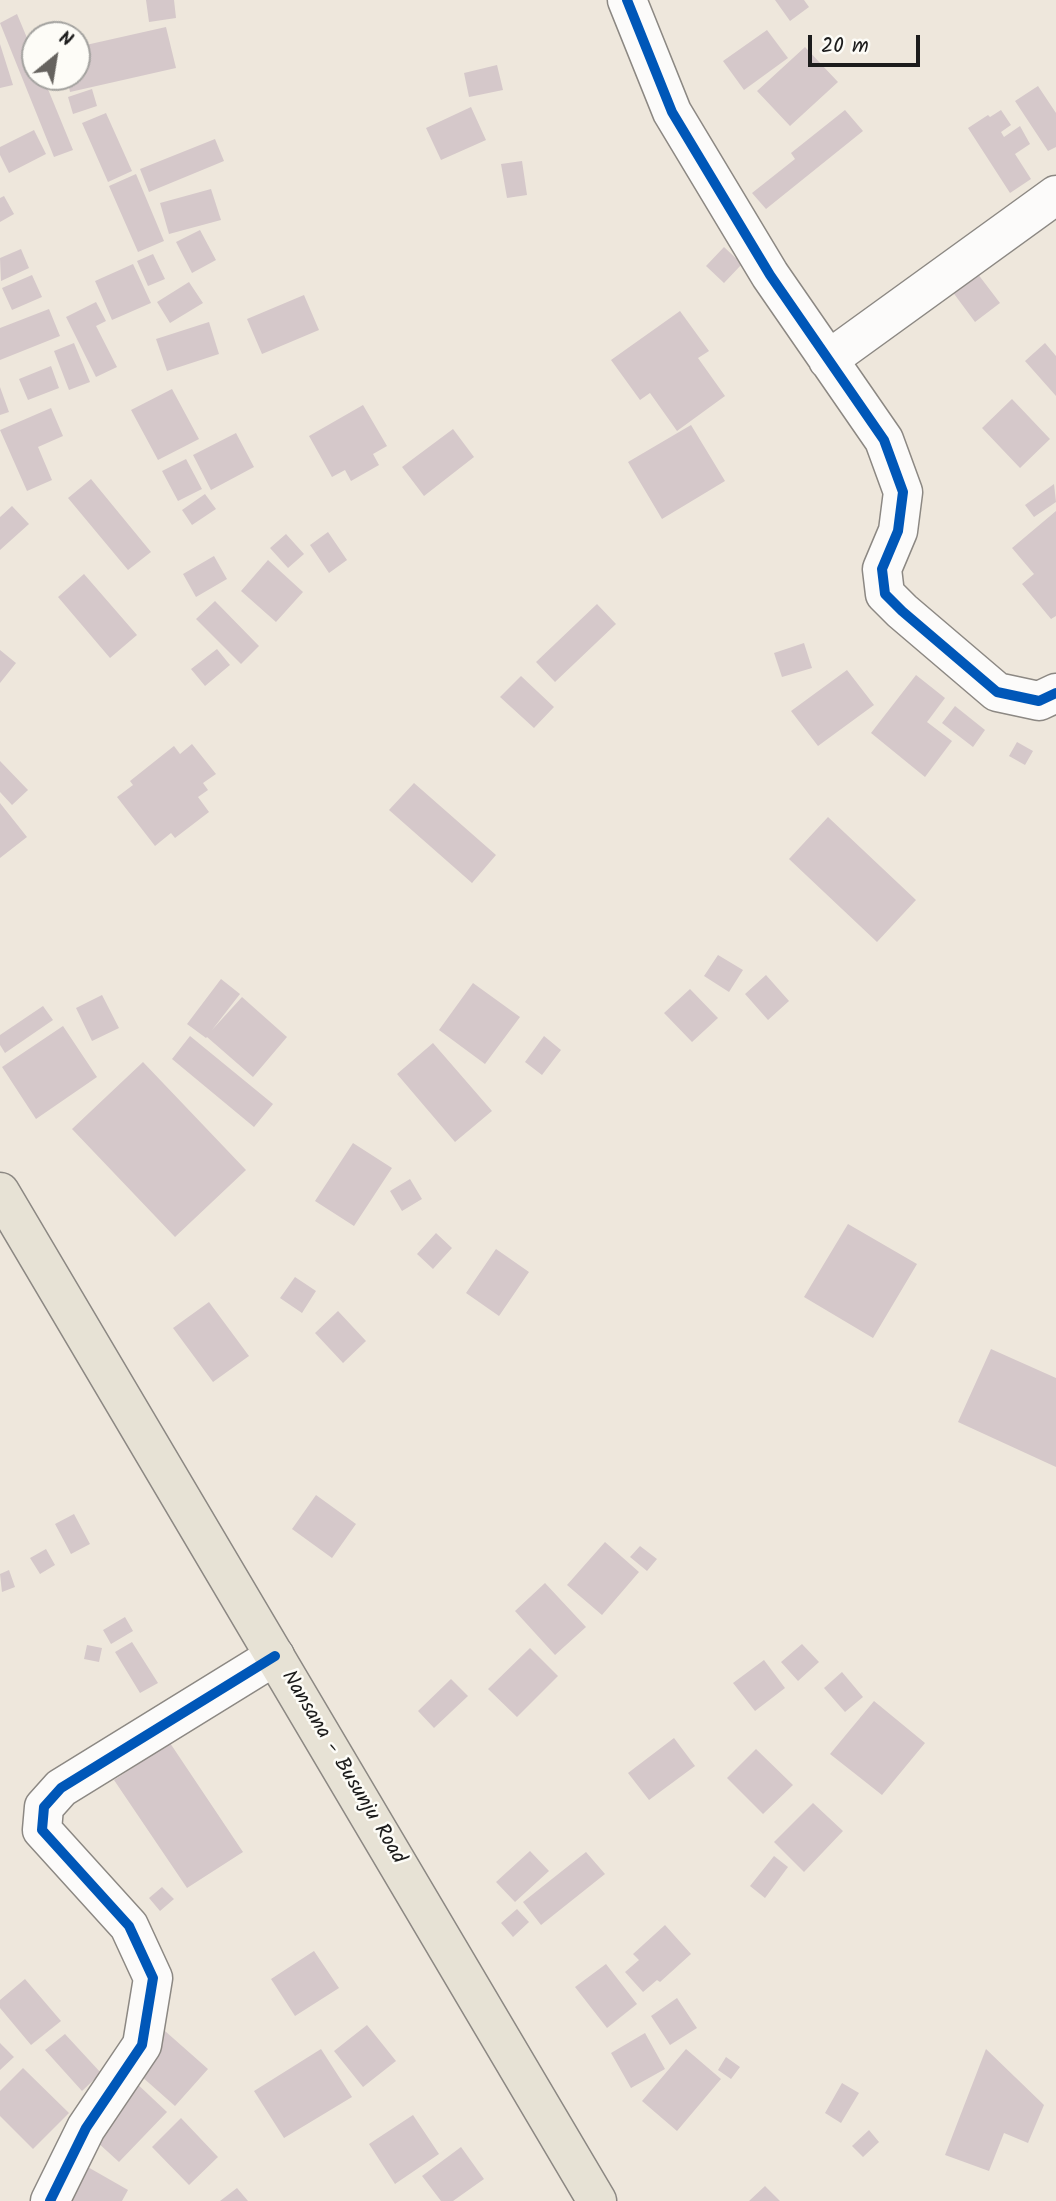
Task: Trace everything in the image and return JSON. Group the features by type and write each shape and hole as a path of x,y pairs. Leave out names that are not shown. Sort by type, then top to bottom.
{"main road":[{"name":"Nansana - Busunju Road","path":"0,1192 597,2201"}],"street":[{"path":"627,0 671,112 770,275 884,440 903,492 898,531 882,569 885,594 997,692 1039,701 1056,694"},
{"path":"828,359 1056,195"},
{"path":"50,2201 86,2128 142,2045 153,1978 129,1926 43,1830 44,1807 61,1788 275,1656"}],"building":[{"path":"146,0 174,0 176,18 149,22"},
{"path":"775,0 804,0 809,7 790,21"},
{"path":"17,14 21,24 21,75 0,23"},
{"path":"166,27 176,68 91,87 91,44"},
{"path":"767,30 788,58 744,90 723,61"},
{"path":"0,44 13,85 0,88"},
{"path":"805,47 838,82 790,126 757,91"},
{"path":"497,65 503,90 469,97 464,73"},
{"path":"1038,86 1056,113 1056,147 1048,151 1015,101"},
{"path":"91,89 97,106 73,114 68,97"},
{"path":"27,91 49,91 73,150 54,157"},
{"path":"471,107 486,140 441,160 426,128"},
{"path":"845,110 863,131 766,209 752,193 795,159 791,153"},
{"path":"1001,110 1011,125 1001,132 1004,137 1020,126 1030,144 1015,154 1031,179 1010,193 968,128"},
{"path":"106,113 132,171 108,182 82,123"},
{"path":"34,130 46,154 9,173 0,155 0,147"},
{"path":"215,139 224,161 149,192 140,169"},
{"path":"522,161 527,195 507,198 501,164"},
{"path":"136,174 164,241 138,252 109,186"},
{"path":"211,189 221,220 169,234 160,203"},
{"path":"4,196 14,214 0,222 0,198"},
{"path":"200,230 216,260 192,273 176,242"},
{"path":"724,247 742,264 724,283 706,266"},
{"path":"21,249 29,268 1,281 0,258"},
{"path":"153,254 165,279 148,286 137,261"},
{"path":"133,264 151,303 112,320 95,281"},
{"path":"971,265 1000,303 975,322 946,283"},
{"path":"32,275 42,297 12,310 2,288"},
{"path":"189,282 203,303 170,323 157,302"},
{"path":"304,295 319,330 262,354 247,319"},
{"path":"96,302 106,321 96,326 117,367 96,377 66,317"},
{"path":"49,309 60,336 0,360 0,328"},
{"path":"680,311 709,351 698,358 725,396 677,431 650,393 640,400 611,360"},
{"path":"209,322 219,354 167,371 156,339"},
{"path":"74,343 90,382 69,390 54,351"},
{"path":"1045,343 1056,356 1056,396 1025,361"},
{"path":"51,366 59,388 28,400 19,379"},
{"path":"0,387 9,412 0,415"},
{"path":"172,389 199,439 158,460 131,410"},
{"path":"1012,399 1050,439 1020,468 982,428"},
{"path":"363,405 387,446 373,454 379,465 351,481 345,470 332,477 309,436"},
{"path":"51,408 63,436 38,447 52,480 27,491 0,430"},
{"path":"691,425 725,481 662,519 628,462"},
{"path":"453,429 474,457 424,496 402,467"},
{"path":"236,433 254,467 211,490 193,455"},
{"path":"186,459 202,489 178,501 162,471"},
{"path":"91,479 151,552 128,570 68,498"},
{"path":"1054,484 1056,502 1034,517 1025,505"},
{"path":"205,494 216,509 192,525 182,510"},
{"path":"12,506 29,524 0,550 0,517"},
{"path":"1056,511 1056,616 1051,619 1022,584 1034,574 1012,548"},
{"path":"328,532 347,560 329,573 310,545"},
{"path":"286,534 304,554 288,568 270,548"},
{"path":"214,556 227,579 196,597 183,574"},
{"path":"268,560 303,592 276,622 241,591"},
{"path":"84,574 137,635 110,658 58,597"},
{"path":"215,601 259,646 241,664 196,619"},
{"path":"597,604 616,624 555,682 536,662"},
{"path":"804,643 812,668 782,677 774,653"},
{"path":"217,649 230,665 205,686 191,669"},
{"path":"0,650 16,663 0,683"},
{"path":"847,670 874,705 818,746 791,711"},
{"path":"916,675 945,698 927,722 952,741 925,777 871,733"},
{"path":"521,676 554,707 534,728 500,697"},
{"path":"955,706 985,730 973,747 942,723"},
{"path":"1017,742 1033,751 1025,765 1009,756"},
{"path":"192,744 216,774 203,783 208,790 198,797 209,812 175,838 171,833 155,846 117,797 133,785 130,781 174,746 180,754"},
{"path":"0,761 28,790 12,805 0,792"},
{"path":"414,783 496,855 472,883 389,810"},
{"path":"0,803 27,837 0,858"},
{"path":"828,817 916,900 877,942 789,859"},
{"path":"718,955 743,970 729,992 704,976"},
{"path":"766,975 789,1001 768,1020 745,994"},
{"path":"221,979 240,994 212,1030 242,997 287,1037 253,1077 207,1037 187,1024"},
{"path":"473,983 520,1017 485,1064 439,1030"},
{"path":"690,989 718,1018 692,1042 664,1013"},
{"path":"102,995 119,1028 92,1041 76,1008"},
{"path":"43,1006 53,1020 5,1053 0,1045 0,1035"},
{"path":"63,1026 97,1077 36,1119 2,1067"},
{"path":"190,1036 273,1104 254,1127 172,1059"},
{"path":"544,1036 561,1050 542,1075 525,1062"},
{"path":"433,1043 492,1111 455,1142 397,1074"},
{"path":"143,1062 246,1170 175,1237 72,1129"},
{"path":"353,1143 392,1168 354,1226 315,1201"},
{"path":"410,1179 422,1199 402,1211 390,1191"},
{"path":"848,1224 917,1264 873,1338 804,1297"},
{"path":"436,1233 452,1248 433,1269 417,1254"},
{"path":"496,1249 529,1272 499,1316 466,1293"},
{"path":"295,1277 316,1291 302,1313 280,1298"},
{"path":"209,1302 249,1356 213,1382 173,1328"},
{"path":"338,1311 366,1341 343,1363 315,1333"},
{"path":"991,1349 1056,1378 1056,1467 958,1422"},
{"path":"316,1495 356,1524 332,1558 292,1529"},
{"path":"74,1514 90,1544 71,1554 55,1524"},
{"path":"605,1542 639,1572 602,1615 567,1585"},
{"path":"640,1546 657,1559 647,1571 630,1557"},
{"path":"46,1549 55,1565 40,1574 30,1558"},
{"path":"9,1570 15,1587 2,1592 0,1574"},
{"path":"545,1583 586,1627 555,1655 515,1611"},
{"path":"125,1617 133,1631 111,1644 103,1630"},
{"path":"132,1642 158,1683 140,1693 115,1652"},
{"path":"802,1644 819,1662 798,1681 781,1662"},
{"path":"87,1645 102,1648 99,1662 84,1659"},
{"path":"530,1648 558,1676 517,1717 488,1689"},
{"path":"764,1660 785,1688 755,1711 733,1683"},
{"path":"842,1672 863,1697 845,1712 824,1688"},
{"path":"451,1679 468,1696 434,1728 418,1711"},
{"path":"874,1701 925,1743 882,1795 830,1754"},
{"path":"674,1738 695,1766 649,1800 628,1773"},
{"path":"170,1743 243,1852 187,1888 114,1780"},
{"path":"756,1749 793,1785 763,1814 727,1778"},
{"path":"813,1803 843,1831 804,1872 774,1842"},
{"path":"530,1851 549,1871 515,1902 496,1882"},
{"path":"586,1852 605,1874 541,1925 523,1902"},
{"path":"774,1856 788,1867 765,1898 750,1886"},
{"path":"162,1887 174,1899 160,1911 149,1898"},
{"path":"517,1909 529,1922 513,1937 501,1923"},
{"path":"665,1925 691,1954 660,1982 657,1980 643,1992 625,1972 639,1960 633,1954"},
{"path":"314,1951 339,1988 295,2016 271,1979"},
{"path":"606,1964 637,2004 607,2028 575,1987"},
{"path":"25,1979 61,2021 31,2045 0,2008 0,2000"},
{"path":"677,1998 697,2028 670,2045 651,2016"},
{"path":"367,2025 396,2061 363,2087 334,2051"},
{"path":"165,2031 208,2069 175,2106 132,2068"},
{"path":"645,2033 665,2069 631,2088 611,2053"},
{"path":"65,2034 101,2073 82,2091 45,2050"},
{"path":"0,2043 14,2057 0,2070"},
{"path":"321,2049 352,2097 284,2138 254,2091"},
{"path":"686,2049 721,2079 677,2131 642,2101"},
{"path":"986,2049 1044,2105 1028,2143 1004,2133 989,2171 945,2155"},
{"path":"726,2057 740,2067 731,2079 718,2070"},
{"path":"23,2068 69,2113 33,2149 0,2116 0,2091"},
{"path":"133,2080 167,2112 119,2162 85,2131"},
{"path":"842,2083 859,2093 841,2123 825,2113"},
{"path":"413,2115 439,2154 395,2184 369,2144"},
{"path":"181,2118 218,2157 189,2185 152,2147"},
{"path":"869,2130 879,2142 863,2157 852,2146"},
{"path":"461,2147 484,2179 453,2201 441,2201 422,2176"},
{"path":"86,2166 128,2190 122,2201 67,2199"},
{"path":"765,2186 780,2201 749,2201"},
{"path":"237,2188 248,2201 220,2201"}],"cycle path":[{"path":"627,0 672,112 770,275 884,440 903,492 898,531 882,569 885,594 997,692 1039,701 1056,693"},
{"path":"50,2201 86,2128 142,2045 153,1978 129,1926 42,1830 44,1807 61,1788 275,1656"}]}
